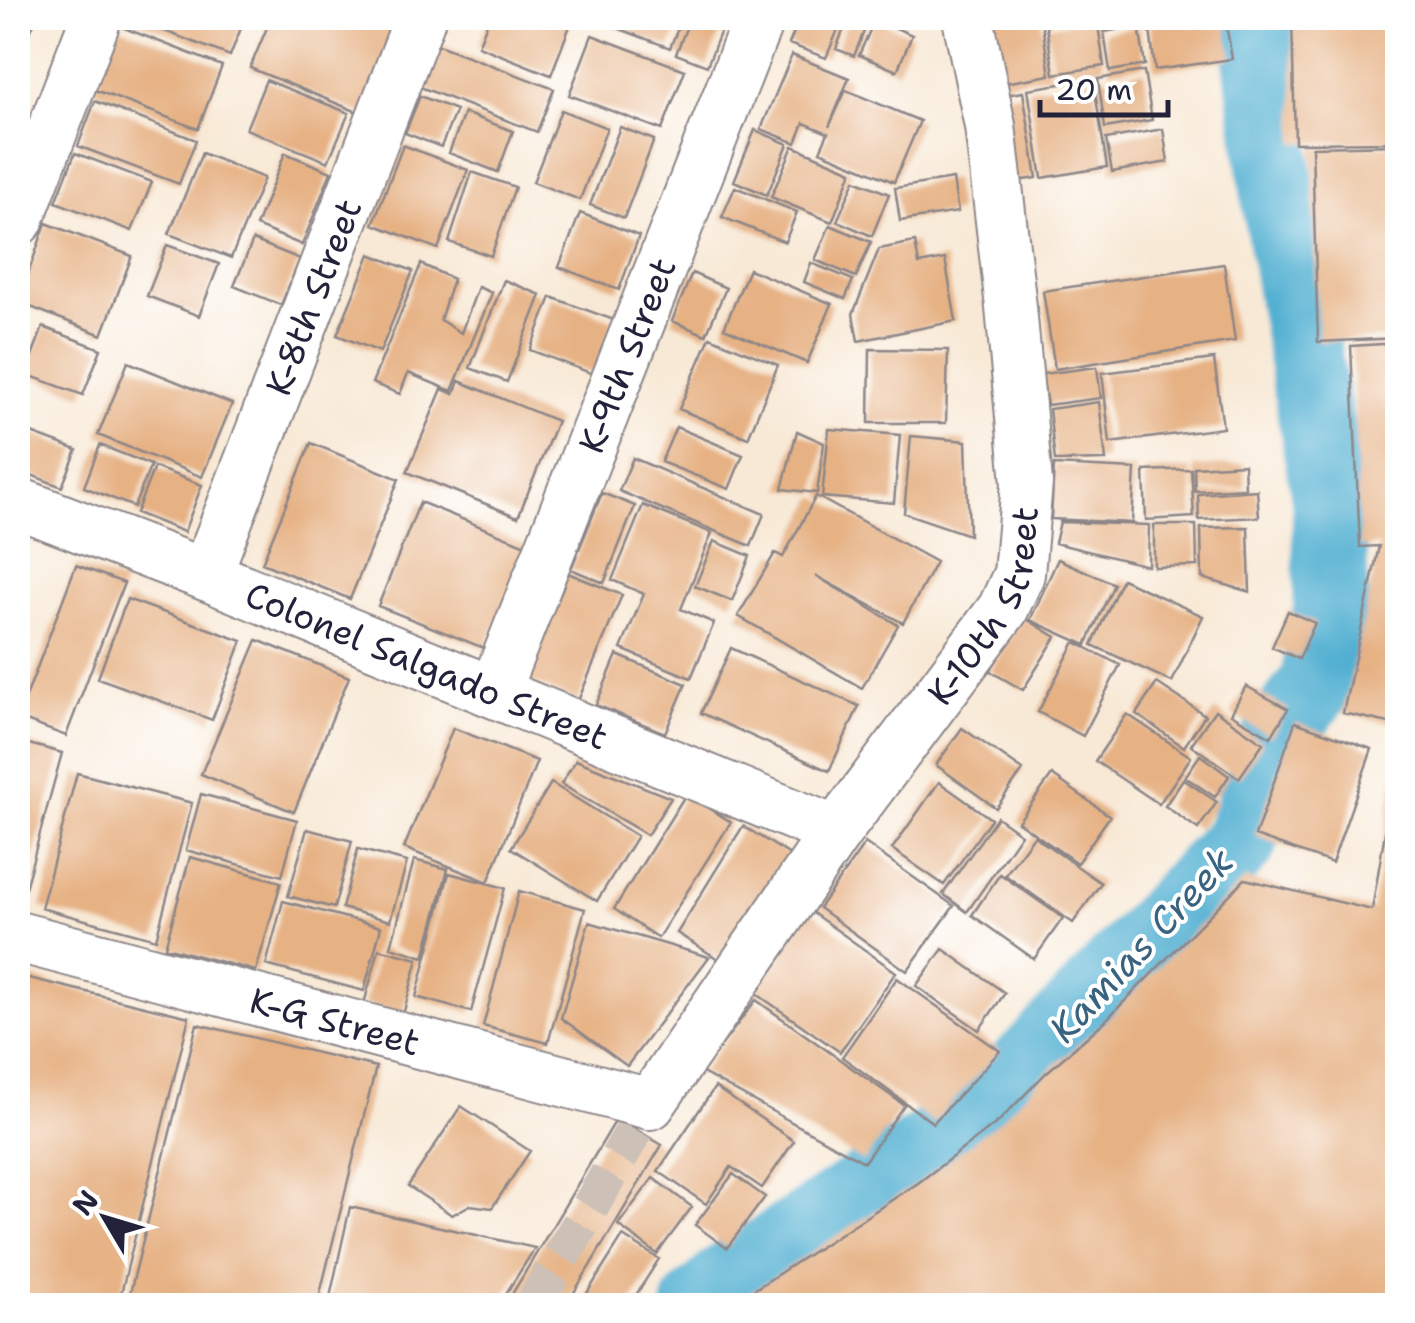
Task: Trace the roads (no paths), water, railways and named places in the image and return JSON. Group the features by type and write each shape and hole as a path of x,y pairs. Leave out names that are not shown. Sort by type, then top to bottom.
{"street":[{"path":"18,220 96,18"},
{"name":"K-8th Street","path":"206,575 420,18"},
{"name":"K-9th Street","path":"494,692 759,18"},
{"name":"K-10th Street","path":"650,1104 836,832 1003,609 1019,574 1026,483 1012,307 990,126 968,18"},
{"name":"Colonel Salgado Street","path":"18,502 836,832"},
{"name":"K-G Street","path":"18,937 650,1104"}],"waterway":[{"name":"Kamias Creek","path":"699,1306 732,1277 960,1127 1028,1065 1240,841 1283,729 1317,683 1331,607 1329,500 1280,208 1255,18"}],"tunnel":[{"path":"533,1306 635,1129"}]}
